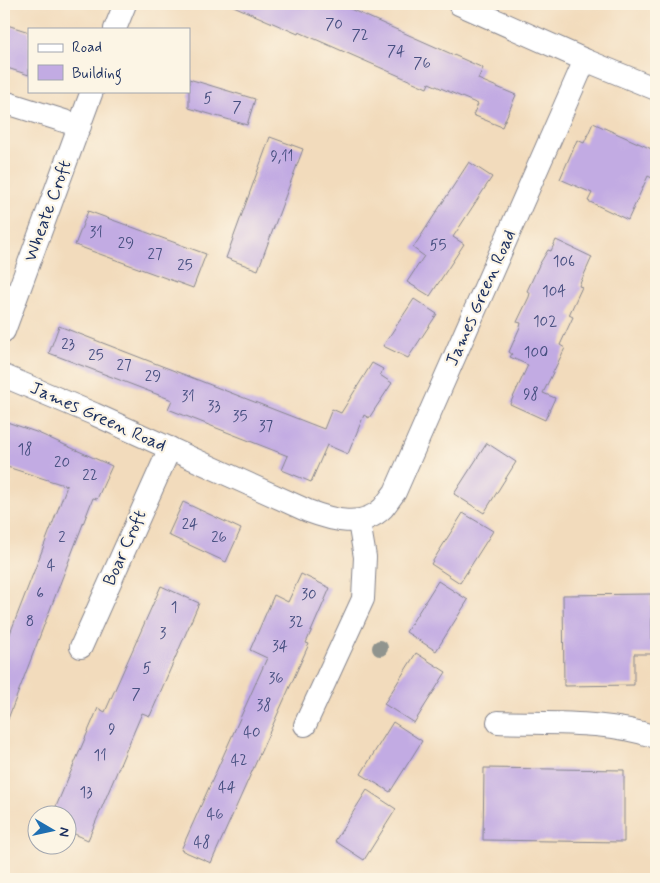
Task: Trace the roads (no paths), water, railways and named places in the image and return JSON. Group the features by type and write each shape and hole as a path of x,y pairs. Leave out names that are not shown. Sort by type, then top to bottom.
{"street":[{"path":"115,28 125,4"},
{"path":"471,6 585,60 656,89"},
{"name":"James Green Road","path":"4,376 170,448 308,511 329,519 359,522 382,509 395,492 585,60"},
{"name":"Wheate Croft","path":"4,331 92,92"},
{"path":"4,102 80,126"},
{"name":"Boar Croft","path":"81,647 170,448"},
{"path":"305,725 363,599 365,557 359,522"},
{"path":"498,722 613,726 636,730 656,737"}]}
